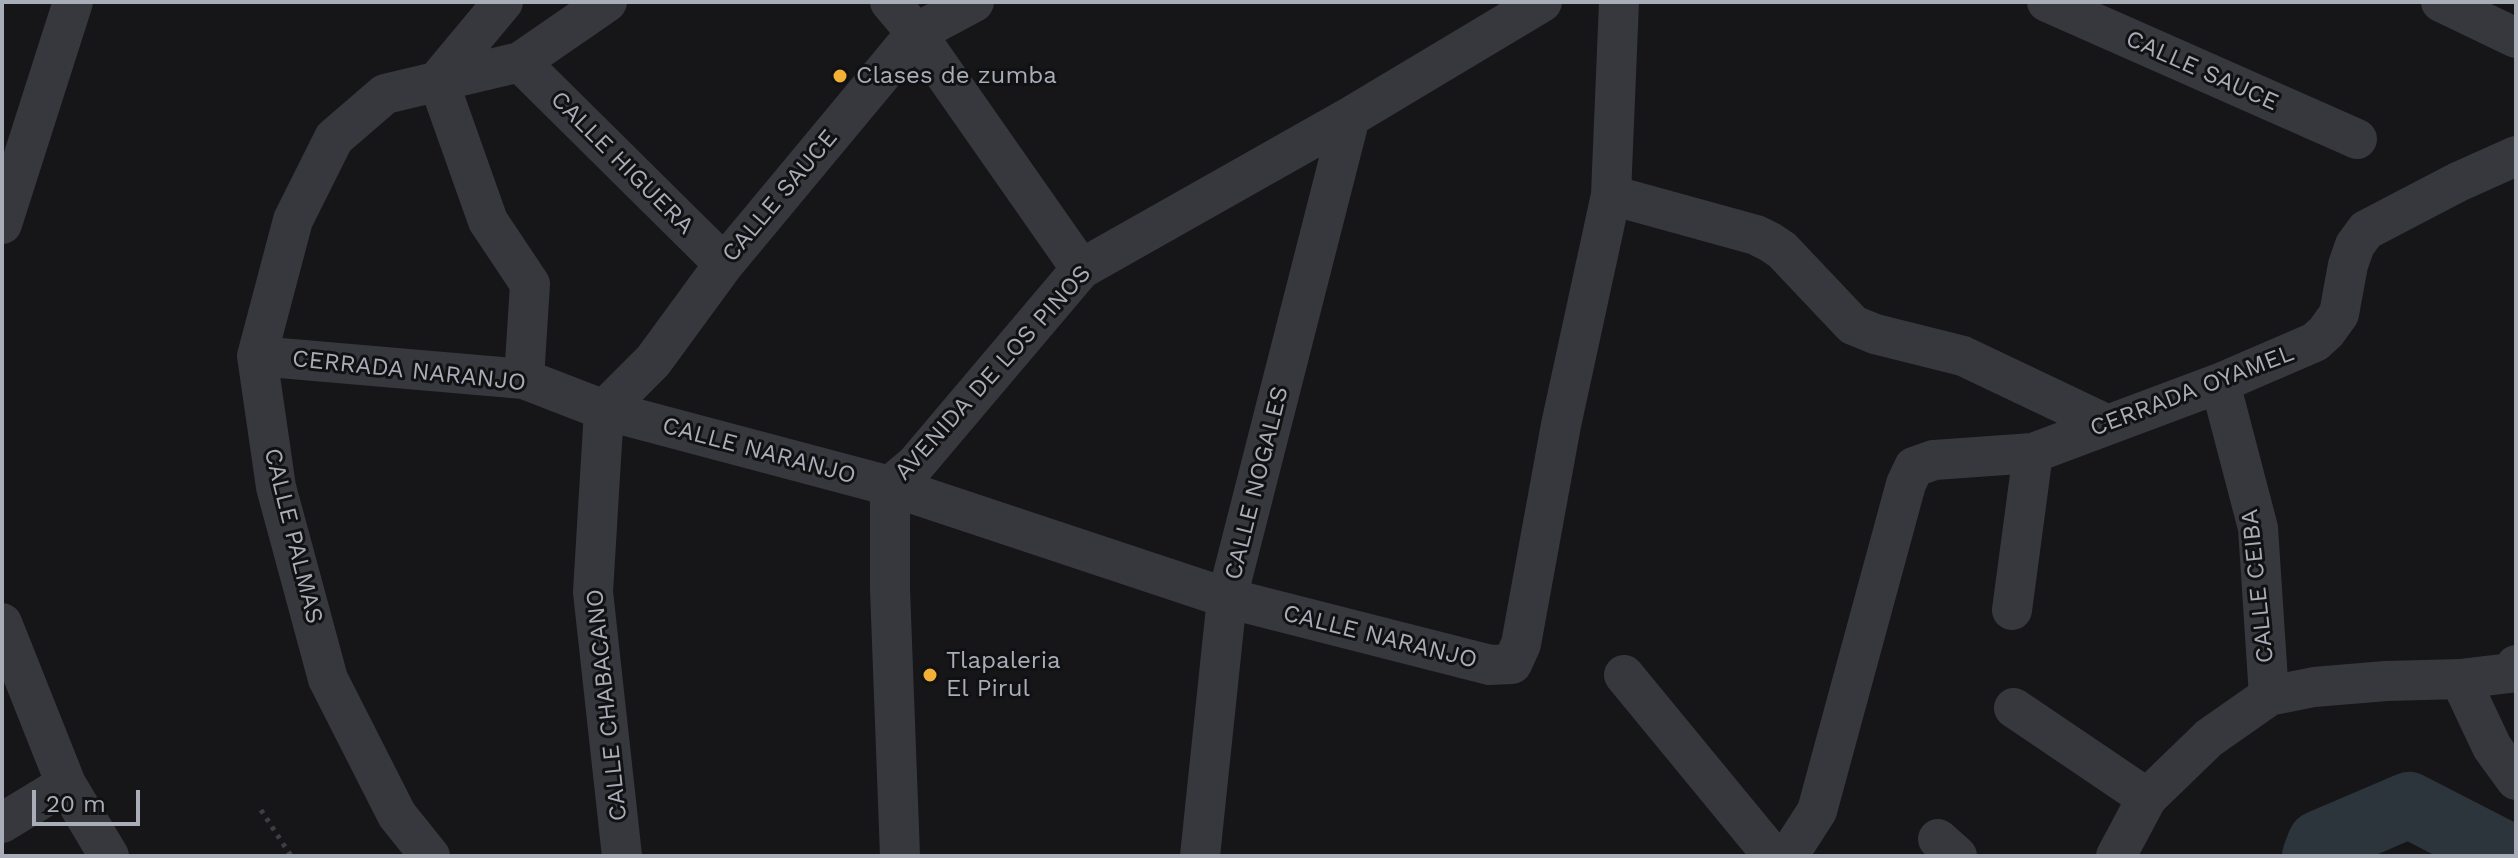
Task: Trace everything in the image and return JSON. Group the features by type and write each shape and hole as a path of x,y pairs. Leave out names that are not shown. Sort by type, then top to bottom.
{"street":[{"path":"2,224 73,2"},
{"path":"503,2 438,80 488,221 530,284 524,379"},
{"path":"520,62 607,2"},
{"path":"890,2 916,33 1081,269"},
{"name":"CALLE SAUCE","path":"604,410 653,361 724,264 916,33 974,2"},
{"name":"AVENIDA DE LOS PINOS","path":"900,856 890,589 890,486 916,464 1081,269 1350,117 1542,2"},
{"name":"CALLE NARANJO","path":"604,410 890,486 1227,598 1490,665 1512,664 1521,644 1561,425 1611,195 1619,2"},
{"name":"CALLE SAUCE","path":"2047,2 2357,139"},
{"path":"2441,2 2516,38"},
{"name":"CALLE PALMAS","path":"430,856 397,815 328,679 276,487 257,356 293,220 334,138 385,94 520,62"},
{"name":"CALLE HIGUERA","path":"520,62 724,264"},
{"name":"CALLE NOGALES","path":"1200,856 1227,598 1350,117"},
{"name":"CERRADA OYAMEL","path":"1788,856 1817,811 1906,484 1914,467 1934,460 2033,453 2220,383 2315,342 2339,314 2348,265 2355,245 2366,230 2516,156"},
{"path":"2458,182 2474,187 2516,183"},
{"path":"1611,195 1756,235 1782,250 1853,325 1875,334 1974,360 2106,424"},
{"name":"CERRADA NARANJO","path":"257,356 524,379 604,410"},
{"name":"CALLE CEIBA","path":"2220,383 2258,528 2269,696"},
{"name":"CALLE CHABACANO","path":"604,410 593,592 622,856"},
{"path":"2012,610 2033,453"},
{"path":"2,623 66,784 109,856"},
{"path":"2116,856 2147,798 2209,738 2269,696 2314,687 2460,679 2510,673 2516,665"},
{"path":"1624,675 1773,856"},
{"path":"2460,679 2492,747 2516,780"},
{"path":"2014,708 2147,798"},
{"path":"2,823 66,784"}],"path":[{"path":"261,810 291,856"}],"waterway":[{"path":"2315,856 2320,843 2409,805 2508,856"}],"place":[{"name":"Clases de zumba","path":"840,76"},
{"name":"Tlapaleria El Pirul","path":"930,675"}]}
